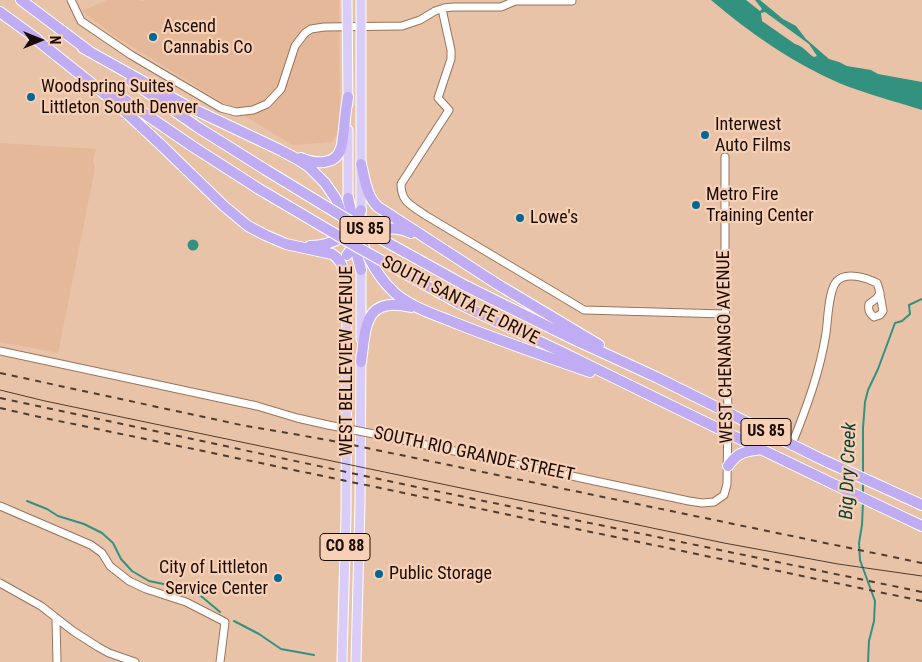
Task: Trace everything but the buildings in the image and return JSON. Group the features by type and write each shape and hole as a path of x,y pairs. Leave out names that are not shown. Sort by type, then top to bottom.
{"highway":[{"name":"SOUTH SANTA FE DRIVE","path":"21,0 83,48 191,122 363,229 466,286 573,339 922,505"},
{"name":"SOUTH SANTA FE DRIVE","path":"0,12 84,73 192,146 259,189 359,248 458,303 506,327 577,359 922,526"},
{"path":"32,36 116,103 238,218 256,231 276,240 336,257 343,268 347,295"},
{"path":"83,48 187,106 278,149 308,166 325,182 351,227 357,242 379,275 402,299 472,330 640,391"},
{"path":"278,149 314,162 326,162 336,157 342,145 348,97"},
{"path":"361,164 369,195 384,212 585,337 656,377"},
{"path":"348,198 351,227"},
{"path":"238,218 266,234 309,246 321,246 339,238 351,227 361,210"},
{"path":"347,255 357,242 375,232 393,228 404,230 434,244"},
{"path":"357,242 361,270"},
{"path":"361,362 368,322 376,310 385,305 394,304 424,310"},
{"path":"728,466 735,456 744,452 762,449"}],"main road":[{"path":"348,0 348,198"},
{"path":"357,242 361,210 361,0"},
{"name":"WEST BELLEVIEW AVENUE","path":"342,662 346,497 347,255 351,227"},
{"name":"WEST BELLEVIEW AVENUE","path":"356,662 360,512 361,270"}],"street":[{"path":"71,0 81,21 88,26 131,55 221,108 236,112 253,110 267,104 281,89 295,46 305,33 311,29 324,27 402,26 420,20 442,9 453,7 500,7 515,0 572,1"},
{"path":"442,9 451,50 451,59 438,98 449,110 401,184 401,194 407,202 425,215 584,310 725,314"},
{"name":"WEST CHENANGO AVENUE","path":"714,502 724,495 728,466 725,314 725,157"},
{"path":"792,444 817,374 823,351 832,289 837,280 853,276 870,280 877,283 880,293"},
{"name":"SOUTH RIO GRANDE STREET","path":"0,351 257,406 328,425 379,434 689,501 714,502"},
{"path":"0,506 92,545 102,553 110,566 129,581 146,589 186,602 225,622 220,662"},
{"path":"0,583 40,606 98,647 135,662"},
{"path":"56,619 57,662"}],"shaded area":[{"path":"107,0 138,0 142,2 145,0 339,0 340,129 332,142 292,145 113,35 82,11"},
{"path":"0,143 96,149 93,161 95,168 58,353 0,342"}],"water":[{"path":"711,0 746,0 760,11 762,9 755,0 760,0 783,19 796,26 806,39 829,59 847,66 871,70 878,74 922,82 922,110 859,91 821,75 772,46","holes":["765,12 809,44 817,56 814,57 762,21 761,13"]},
{"path":"193,239 199,245 193,251 187,245"}],"waterway":[{"name":"Big Dry Creek","path":"863,473 863,428 868,390 895,323 902,321 910,314 909,305 922,299"},
{"name":"Big Dry Creek","path":"863,483 863,493"},
{"path":"27,501 47,509 58,516 84,524 102,533 113,543 121,559 132,571 149,581 193,592 201,596 220,612"},
{"name":"Big Dry Creek","path":"863,503 859,543 860,560 875,601 868,662"},
{"path":"234,621 259,634 281,649 314,655"}],"tram line":[{"path":"0,390 724,543 838,564 922,576"}],"railway":[{"path":"0,373 241,425 328,440 922,563"},
{"path":"0,398 922,592"},
{"path":"0,408 922,601"}],"place":[{"name":"Ascend Cannabis Co","path":"153,37"},
{"name":"Woodspring Suites Littleton South Denver","path":"31,97"},
{"name":"Interwest Auto Films","path":"705,135"},
{"name":"Metro Fire Training Center","path":"696,205"},
{"name":"Lowe's","path":"520,218"},
{"name":"Public Storage","path":"379,574"},
{"name":"City of Littleton Service Center","path":"278,578"}]}
